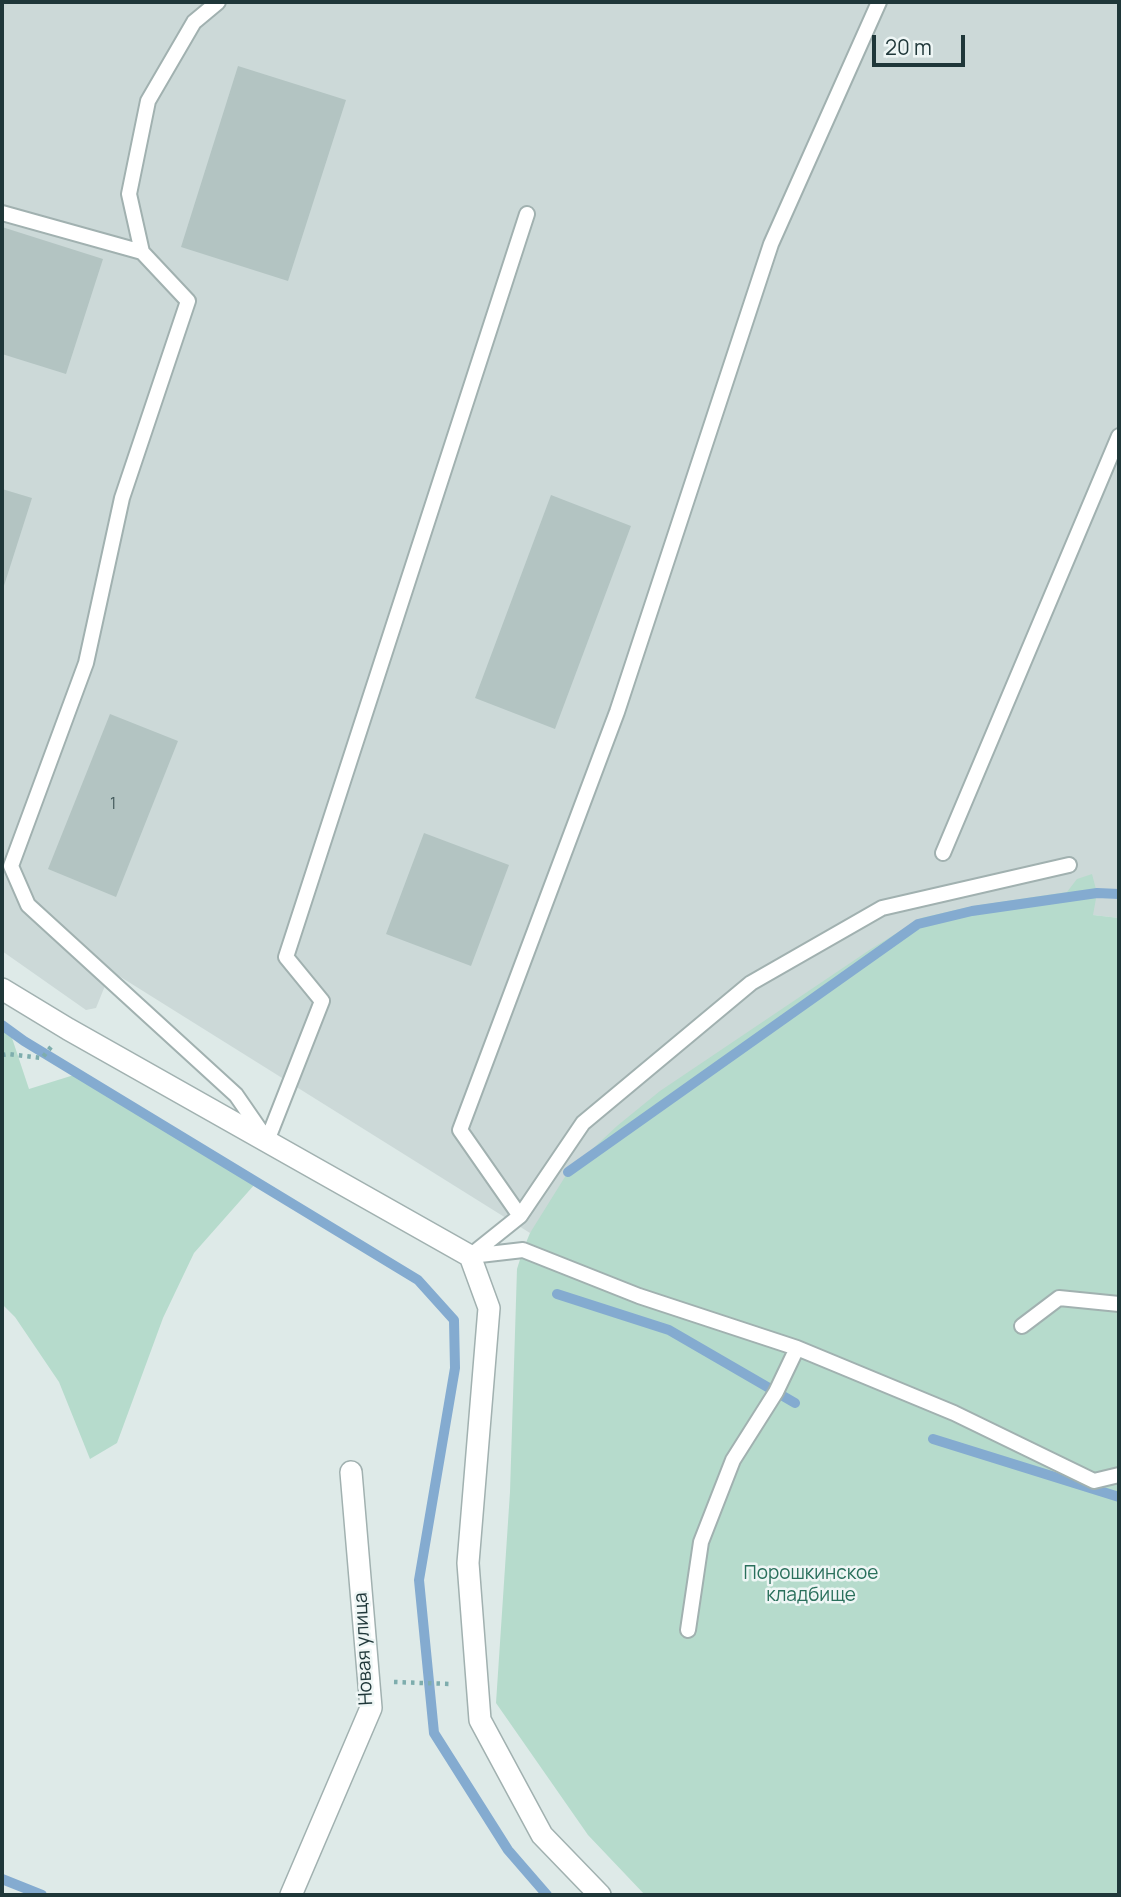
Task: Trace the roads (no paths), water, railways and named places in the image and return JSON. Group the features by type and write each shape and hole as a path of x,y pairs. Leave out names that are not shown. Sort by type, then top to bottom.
{"street":[{"path":"2,989 470,1256 489,1308 468,1563 480,1720 542,1835 600,1895"},
{"name":"Новая улица","path":"290,1895 371,1707 351,1472"}],"lane":[{"path":"218,2 194,22 148,101 129,194 142,252 188,301 122,498 86,663 11,866 29,905 236,1095 267,1141"},
{"path":"520,1216 460,1130 617,712 771,244 879,2"},
{"path":"2,213 142,252"},
{"path":"267,1141 322,1001 286,957 527,214"},
{"path":"943,853 1119,436"},
{"path":"470,1256 520,1216 583,1123 751,983 882,908 1069,866"},
{"path":"470,1256 523,1250 639,1296 797,1348 954,1413 1094,1481 1119,1475"},
{"path":"1022,1326 1059,1298 1119,1304"},
{"path":"688,1630 701,1542 728,1472 776,1392 797,1348"}],"waterway":[{"path":"568,1172 918,924 972,911 1097,893 1119,894"},
{"path":"2,1025 24,1041 418,1280 454,1320 455,1368 419,1580 434,1733 508,1850 547,1895"},
{"path":"557,1294 669,1330 795,1403"},
{"path":"933,1439 1119,1497"},
{"path":"2,1879 42,1895"}],"park label":[{"name":"Порошкинское кладбище","path":"811,1585"}]}
